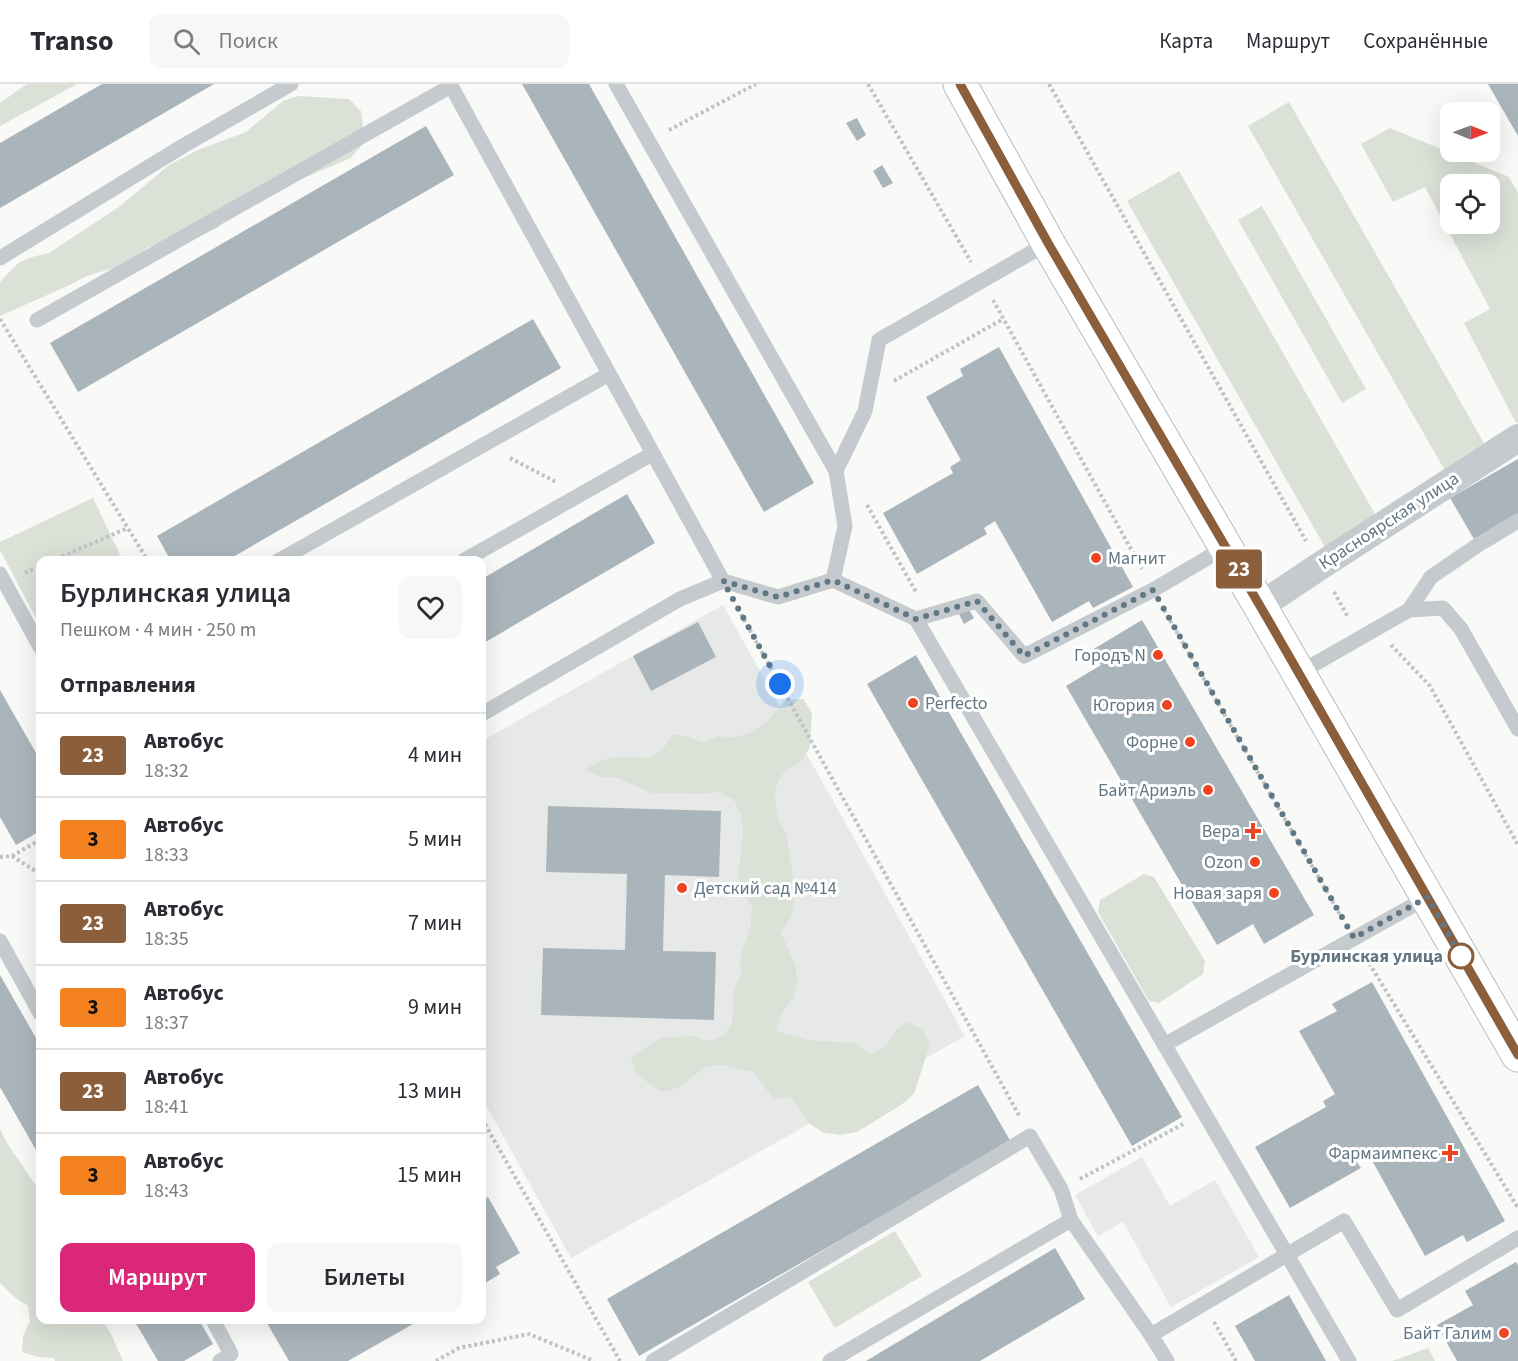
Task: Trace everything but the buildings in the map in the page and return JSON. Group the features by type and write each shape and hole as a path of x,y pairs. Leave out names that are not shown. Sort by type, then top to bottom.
{"main road":[{"path":"960,84 1048,243 1518,1054"}],"street":[{"name":"Красноярская улица","path":"1260,606 1518,438"}],"lane":[{"path":"0,258 291,84"},
{"path":"616,84 839,465 845,526 833,580"},
{"path":"37,320 450,85 723,581"},
{"path":"839,465 865,411 879,340 1048,243"},
{"path":"287,556 609,374"},
{"path":"472,556 652,454"},
{"path":"1409,610 1431,577 1518,520"},
{"path":"486,712 680,599 723,581 778,597 833,580 922,616 977,601 1024,656 1153,590 1226,547"},
{"path":"0,574 36,640"},
{"path":"1299,673 1409,610 1443,608 1461,629 1518,729"},
{"path":"922,616 1164,1045 1349,1361"},
{"path":"1164,1045 1428,897"},
{"path":"0,941 36,1006"},
{"path":"653,1361 1030,1136 1061,1189 1071,1220 1167,1361"},
{"path":"830,1361 1071,1220"},
{"path":"1151,1335 1344,1221 1397,1310 1518,1238"},
{"path":"215,1324 231,1354 220,1361"}],"path":[{"path":"648,141 756,84"},
{"path":"868,84 982,282"},
{"path":"1049,84 1359,638 1390,645 1430,686 1518,845"},
{"path":"0,319 145,556"},
{"path":"868,396 1003,319 1153,590 1354,938 1518,1208"},
{"path":"484,444 581,495"},
{"path":"839,465 922,616"},
{"path":"63,556 128,528"},
{"path":"723,581 1030,1136"},
{"path":"0,857 12,856 36,842"},
{"path":"12,856 36,871"},
{"path":"1061,1189 1204,1113"},
{"path":"486,1126 620,1361"},
{"path":"1204,1304 1236,1361"},
{"path":"436,1361 459,1348 529,1334 594,1361"}],"shaded area":[{"path":"27,84 77,84 0,126 0,103"},
{"path":"298,96 349,99 361,111 362,145 351,158 260,199 217,228 200,235 149,247 120,266 87,276 0,316 0,282 18,263 49,253 119,207 169,165 198,150 246,132 283,101"},
{"path":"1289,102 1484,443 1444,469 1248,126"},
{"path":"1390,128 1440,149 1440,162 1473,162 1509,177 1518,193 1518,422 1516,423 1464,323 1490,309 1450,234 1500,234 1500,174 1440,174 1440,215 1425,187 1393,202 1361,144"},
{"path":"1179,171 1375,514 1325,547 1127,201"},
{"path":"1262,206 1366,389 1342,403 1238,220"},
{"path":"93,498 121,556 36,556 36,618 0,550 0,542"},
{"name":"Детский сад №414","path":"723,605 965,1036 571,1258 486,1105 486,739"},
{"path":"803,699 812,713 810,747 801,762 786,769 777,783 775,800 778,819 786,833 794,883 791,917 781,933 796,966 797,983 793,999 782,1012 776,1031 808,1040 856,1043 870,1054 886,1047 894,1032 906,1022 922,1029 930,1044 914,1094 901,1105 857,1132 841,1135 824,1133 810,1124 790,1097 773,1099 754,1072 721,1065 705,1067 678,1088 661,1092 635,1073 631,1057 660,1038 692,1036 708,1041 724,1036 732,1022 734,988 741,974 740,958 751,924 752,906 742,892 738,877 743,831 741,815 734,800 719,792 651,793 618,778 600,777 585,770 599,761 615,757 650,758 663,749 673,734 704,743 718,736 734,738 749,733 764,724 786,700"},
{"path":"1144,874 1154,877 1205,961 1203,974 1159,1003 1149,1001 1098,912 1100,900"},
{"path":"0,1129 36,1186 36,1324 105,1324 123,1361 55,1361 54,1358 38,1357 22,1352 23,1336 30,1321 28,1306 14,1297 0,1283"},
{"path":"1142,1157 1170,1206 1215,1180 1259,1257 1171,1307 1123,1222 1098,1236 1075,1195"},
{"path":"895,1231 922,1276 835,1328 808,1282"},
{"path":"1428,1348 1435,1361 1392,1361"}],"bus line":[{"name":"23","path":"960,84 1048,243 1518,1055"}],"place":[{"name":"Магнит","path":"1096,558"},
{"name":"Городъ N","path":"1158,655"},
{"name":"Perfecto","path":"913,703"},
{"name":"Югория","path":"1167,705"},
{"name":"Форне","path":"1190,742"},
{"name":"Байт Ариэль","path":"1208,790"},
{"name":"Вера","path":"1253,831"},
{"name":"Ozon","path":"1255,862"},
{"name":"Детский сад №414","path":"682,888"},
{"name":"Новая заря","path":"1274,893"},
{"name":"Бурлинская улица","path":"1461,956"},
{"name":"Фармаимпекс","path":"1450,1153"},
{"name":"Байт Галим","path":"1504,1333"}],"route":[{"path":"780,684 723,581 778,597 833,580 916,619 977,601 1024,656 1153,590 1354,938 1428,897 1461,956"}]}
